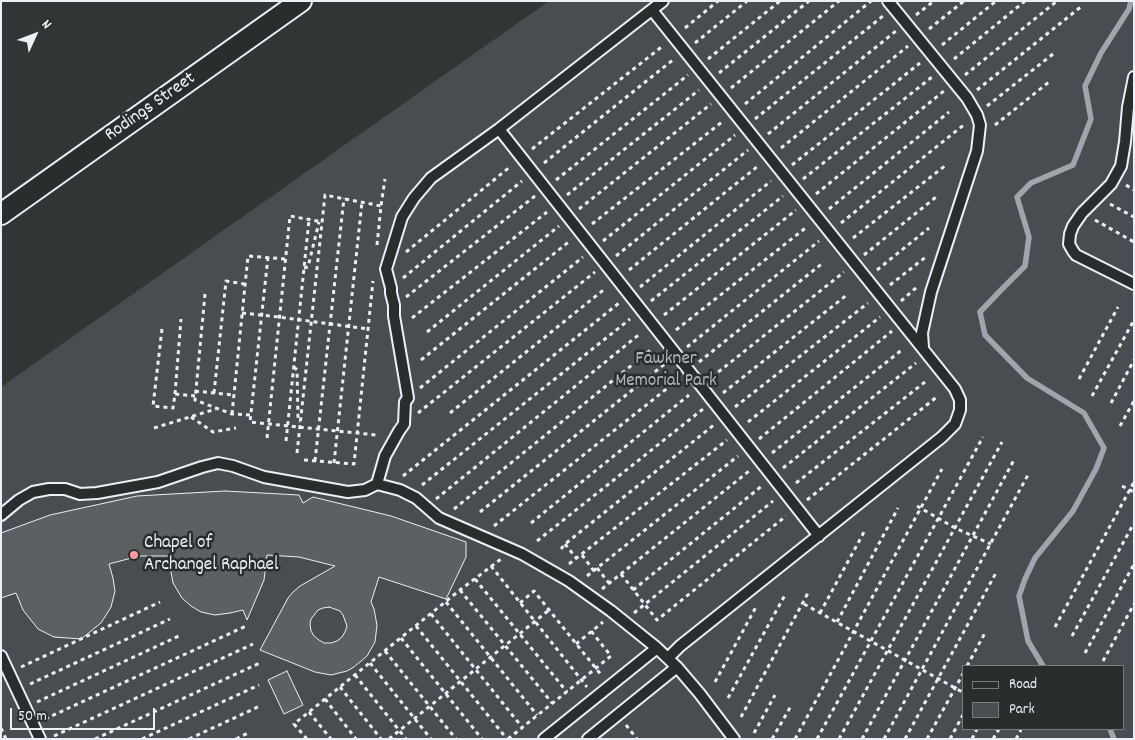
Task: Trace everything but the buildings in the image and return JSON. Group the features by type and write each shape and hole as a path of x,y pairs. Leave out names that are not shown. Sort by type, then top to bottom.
{"street":[{"name":"Rodings Street","path":"1,214 301,1"}],"lane":[{"path":"377,484 385,456 404,424 405,402 408,398 391,288 386,269 402,217 431,178 499,129 663,1"},
{"path":"890,5 967,98 977,115 980,125 977,151 931,292 921,335 923,348"},
{"path":"652,10 923,348 955,389 960,400 960,410 955,424 942,437 694,635 668,658"},
{"path":"1134,77 1128,107 1121,166 1111,184 1082,213 1073,226 1069,244 1076,255 1134,284"},
{"path":"499,129 820,536"},
{"path":"1,515 19,500 33,492 65,489 80,494 97,493 158,482 218,463 264,477 348,492 365,490 377,484 400,490 416,498 442,519 514,551 557,574 614,613 677,667 734,739"},
{"path":"544,739 657,648"},
{"path":"1,656 40,739"},
{"path":"588,739 677,667"}],"path":[{"path":"386,269 521,158 718,1"},
{"path":"391,288 532,172 747,1"},
{"path":"394,306 698,68 780,1"},
{"path":"412,318 809,1"},
{"path":"427,332 839,1"},
{"path":"421,360 734,113 870,1"},
{"path":"404,424 934,1"},
{"path":"450,413 964,1"},
{"path":"400,478 996,1"},
{"path":"942,68 1025,1"},
{"path":"426,507 1057,1"},
{"path":"408,398 745,127 890,5"},
{"path":"967,98 1082,6"},
{"path":"480,512 1053,54"},
{"path":"979,138 1049,82"},
{"path":"442,519 948,112"},
{"path":"854,238 946,165"},
{"path":"376,252 386,179"},
{"path":"304,268 308,267 325,195 381,206"},
{"path":"531,523 936,197"},
{"path":"1098,197 1134,217"},
{"path":"315,461 344,198"},
{"path":"334,463 362,202"},
{"path":"1082,213 1134,242"},
{"path":"267,438 290,216 320,222"},
{"path":"286,441 309,220"},
{"path":"297,453 320,222"},
{"path":"871,274 929,228"},
{"path":"879,294 949,239"},
{"path":"232,414 248,256 285,259"},
{"path":"268,257 250,422 376,435"},
{"path":"482,536 824,262"},
{"path":"748,422 938,271"},
{"path":"304,460 354,464 373,280"},
{"path":"214,393 226,281 245,284"},
{"path":"205,294 194,400 232,414 250,415"},
{"path":"537,541 848,294"},
{"path":"1079,379 1118,307"},
{"path":"242,313 280,316 368,328"},
{"path":"422,486 637,314"},
{"path":"162,329 153,406 173,408 181,319"},
{"path":"1092,396 1134,320"},
{"path":"592,597 903,349"},
{"path":"1111,403 1134,360"},
{"path":"294,367 297,370 298,418 300,422"},
{"path":"175,394 214,393 233,395"},
{"path":"621,574 657,620 938,396"},
{"path":"1120,426 1134,401"},
{"path":"154,428 217,408"},
{"path":"190,417 214,432 236,428"},
{"path":"557,574 737,432"},
{"path":"817,739 983,437"},
{"path":"839,739 1002,442"},
{"path":"862,739 1014,460"},
{"path":"795,739 919,507 942,469"},
{"path":"884,739 1029,473"},
{"path":"1055,627 1134,482"},
{"path":"1122,486 1134,492"},
{"path":"919,507 955,528 991,544"},
{"path":"837,622 898,508"},
{"path":"1072,636 1134,523"},
{"path":"820,613 864,532"},
{"path":"565,544 577,558"},
{"path":"307,739 294,724 490,566 514,551"},
{"path":"582,554 609,583"},
{"path":"1085,653 1134,564"},
{"path":"490,566 595,698"},
{"path":"905,739 997,571"},
{"path":"475,579 567,692"},
{"path":"460,590 552,703"},
{"path":"520,603 534,591 610,686"},
{"path":"741,717 804,604 808,593"},
{"path":"728,698 785,595"},
{"path":"9,672 160,602"},
{"path":"446,602 537,715"},
{"path":"804,604 962,692"},
{"path":"1102,661 1134,604"},
{"path":"715,682 756,607"},
{"path":"389,739 549,610"},
{"path":"576,644 614,613"},
{"path":"431,614 522,727"},
{"path":"17,690 170,619"},
{"path":"33,724 246,626"},
{"path":"416,626 507,739 611,656 591,631"},
{"path":"968,665 986,631"},
{"path":"25,707 181,635"},
{"path":"401,638 482,739"},
{"path":"49,739 253,644"},
{"path":"385,651 456,739"},
{"path":"95,739 262,662"},
{"path":"370,663 431,739"},
{"path":"355,675 406,739"},
{"path":"927,739 962,676"},
{"path":"142,739 259,685"},
{"path":"340,687 381,739"},
{"path":"754,733 775,695"},
{"path":"325,699 356,739"},
{"path":"189,739 260,706"},
{"path":"772,739 791,706"},
{"path":"309,712 331,739"},
{"path":"950,739 962,718"},
{"path":"1,728 6,739"},
{"path":"1016,739 1021,730"},
{"path":"236,739 250,732"}],"green space":[{"name":"Fawkner Memorial Park","path":"549,1 1134,1 1134,739 1,739 1,387"}],"waterway":[{"path":"1042,665 1028,641 1019,596 1035,558 1073,511 1096,469 1104,448 1084,413 1027,378 985,335 980,312 1025,266 1029,237 1017,197 1031,183 1073,165 1091,119 1085,86 1101,53 1129,9 1131,1"},
{"path":"1110,730 1114,739"}],"place":[{"name":"Chapel of Archangel Raphael","path":"134,555"}]}
